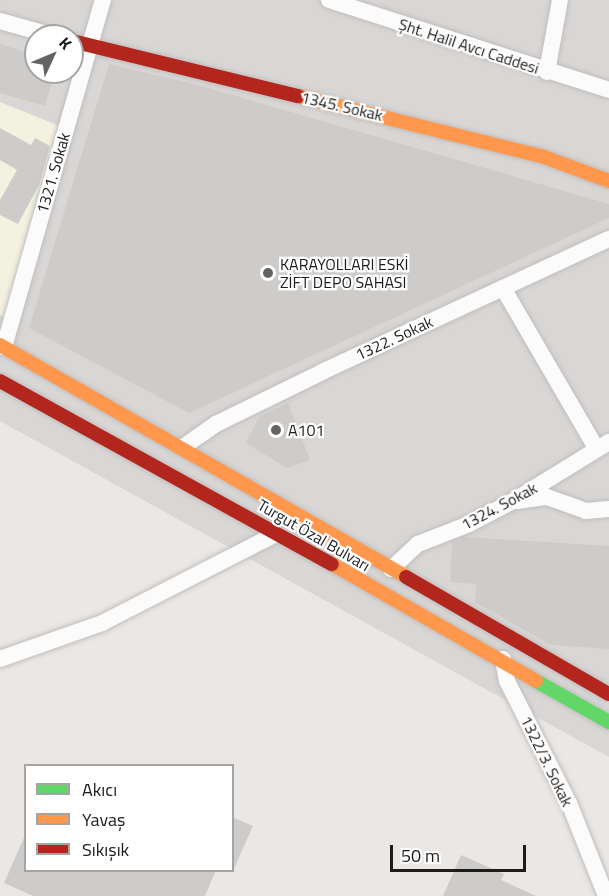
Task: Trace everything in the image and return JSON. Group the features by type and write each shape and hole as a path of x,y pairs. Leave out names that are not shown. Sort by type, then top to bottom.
{"main road":[{"name":"1345. Sokak","path":"84,44 492,142 609,181"},
{"path":"2,346 183,447 609,694"},
{"name":"Turgut Özal Bulvarı","path":"0,381 503,659 609,722"}],"street":[{"name":"1321. Sokak","path":"2,346 103,0"},
{"name":"Şht. Halil Avcı Caddesi","path":"329,0 547,72 609,90"},
{"path":"547,72 560,0"},
{"path":"0,21 24,28"},
{"name":"1322. Sokak","path":"183,447 216,424 294,385 609,239"},
{"path":"503,288 602,445"},
{"name":"1324. Sokak","path":"391,569 418,544 513,501 602,445"},
{"path":"513,501 547,497 586,511 609,509"},
{"path":"0,659 102,623 276,534"},
{"name":"1322/3. Sokak","path":"503,659 507,681 569,803 606,896"}],"shaded area":[{"path":"0,0 609,0 609,757 0,421"},
{"path":"0,102 67,129 6,319 0,315"}],"building":[{"path":"0,44 24,51 24,84 51,84 45,106 0,93"},
{"name":"KARAYOLLARI ESKİ ZİFT DEPO SAHASI","path":"109,64 198,85 609,204 609,218 189,413 29,328"},
{"path":"0,128 31,145 35,138 50,146 39,185 18,224 0,215 0,200 17,170 0,160"},
{"name":"A101","path":"288,403 310,460 287,468 246,443 260,416"},
{"path":"464,537 609,546 609,649 551,645 475,602 476,584 450,582 452,542"},
{"path":"234,818 253,826 234,869"},
{"path":"24,838 24,872 215,872 205,896 33,896 4,883"},
{"path":"461,855 504,874 501,880 536,896 443,896"}],"traffic: fast":[{"path":"536,681 609,722"}],"traffic: slow":[{"path":"298,96 544,157 609,181"},
{"path":"0,345 406,577"},
{"path":"332,564 536,681"}],"traffic: jam":[{"path":"84,44 298,96"},
{"path":"0,381 332,564"},
{"path":"406,577 609,694"}],"place":[{"name":"KARAYOLLARI ESKİ ZİFT DEPO SAHASI","path":"268,273"},
{"name":"A101","path":"276,430"}]}
